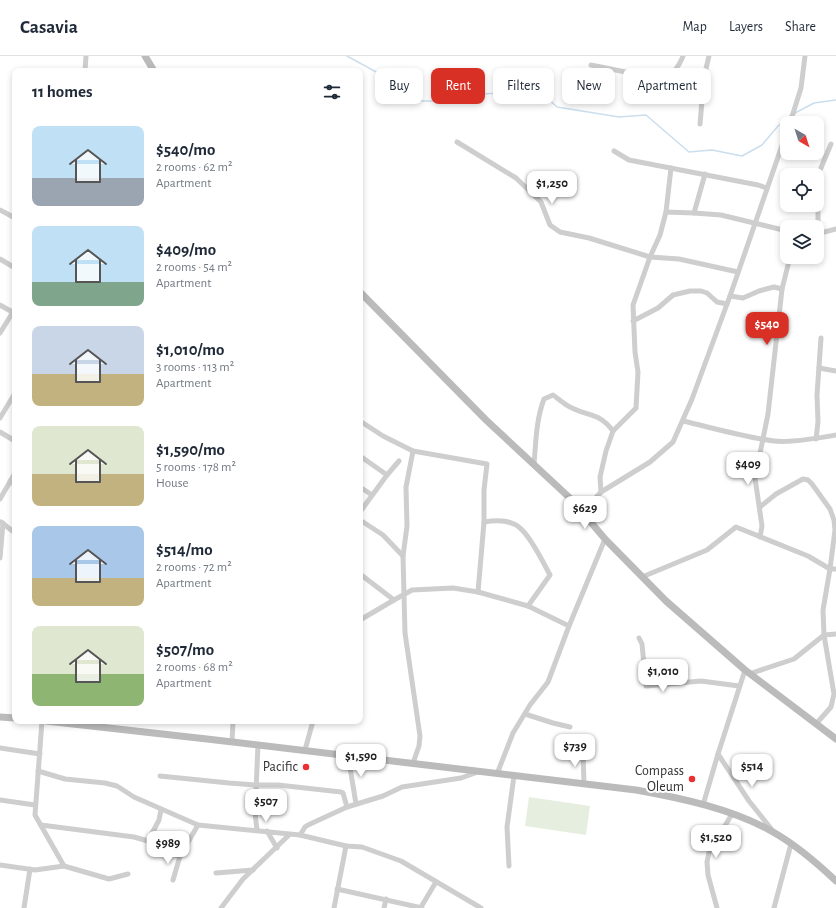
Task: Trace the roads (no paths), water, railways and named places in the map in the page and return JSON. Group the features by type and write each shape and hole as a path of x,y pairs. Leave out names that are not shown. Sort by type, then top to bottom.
{"main road":[{"path":"145,56 152,68"},
{"path":"363,295 486,420 583,512 605,539 690,623 747,672 836,739"},
{"path":"0,717 12,718"},
{"path":"80,724 414,763 662,795 732,814 773,832 791,844 836,881"}],"street":[{"path":"85,68 86,56"},
{"path":"592,65 660,79 668,77 681,62 684,56"},
{"path":"700,124 704,77 709,56"},
{"path":"792,116 801,88 805,56"},
{"path":"457,142 516,178 541,202 550,225 560,232 589,238 650,257 679,259 738,272"},
{"path":"817,220 818,175 830,144"},
{"path":"614,151 629,160 705,174 767,188"},
{"path":"583,512 601,492 650,462 673,442 683,421 730,296 780,151"},
{"path":"601,492 600,477 606,451 613,431 636,408 638,372 633,305 650,257 660,235 666,212 671,168"},
{"path":"694,213 705,174"},
{"path":"0,210 12,216"},
{"path":"666,212 721,215 780,229"},
{"path":"824,232 836,229"},
{"path":"0,259 12,266"},
{"path":"760,537 762,526 755,478 768,414 782,289 788,264"},
{"path":"730,296 743,298 759,291 774,287 782,289"},
{"path":"633,321 658,308 673,295 690,291 701,291 707,293 717,302 727,304"},
{"path":"0,305 12,312"},
{"path":"0,333 12,316"},
{"path":"816,439 821,338"},
{"path":"819,368 836,371"},
{"path":"534,464 540,408 544,399 553,395 572,408 596,416 607,422 613,431"},
{"path":"0,418 12,399"},
{"path":"683,421 776,441 816,439 836,435"},
{"path":"363,423 383,436 413,451 487,464 478,592"},
{"path":"0,432 12,439"},
{"path":"413,451 406,487 407,526 403,556 405,633 420,736 420,746 414,763"},
{"path":"363,458 387,475"},
{"path":"363,508 399,461"},
{"path":"0,499 12,478"},
{"path":"760,507 776,494 803,480 808,480 830,509 834,520 835,530 830,569 822,610 824,635 835,694 831,707 816,724"},
{"path":"363,489 372,496"},
{"path":"484,522 495,520 507,522 520,527 536,549 550,575 528,606"},
{"path":"1,522 12,531"},
{"path":"0,558 1,522"},
{"path":"363,522 383,535 403,556"},
{"path":"642,577 707,550 736,527 808,556 830,569 836,569"},
{"path":"497,774 513,733 530,705 548,682 569,626 605,539"},
{"path":"363,576 394,600"},
{"path":"363,618 412,590 453,588 478,592 528,606 569,626"},
{"path":"703,805 739,686 747,672 794,659 824,635 836,634"},
{"path":"640,638 642,644 646,686 701,681 739,686"},
{"path":"525,714 570,727"},
{"path":"42,724 35,805 36,818 64,866"},
{"path":"232,742 233,724"},
{"path":"305,750 312,724"},
{"path":"257,830 255,813 258,745"},
{"path":"0,748 40,754"},
{"path":"583,752 584,784"},
{"path":"718,754 773,832"},
{"path":"348,756 356,804"},
{"path":"38,772 65,778 105,782 117,786 134,797 161,810 198,825 300,835 346,846 362,848 401,861 481,908"},
{"path":"300,835 308,825 347,807 383,796 402,787 461,778 479,772"},
{"path":"160,776 256,785 278,785 341,792 344,793 347,807"},
{"path":"509,866 507,827 514,776"},
{"path":"0,800 35,805"},
{"path":"148,841 159,820 161,810"},
{"path":"717,908 708,875 707,862 712,847 732,814"},
{"path":"41,825 134,837 148,841 158,851 180,856"},
{"path":"173,880 180,856 198,825"},
{"path":"267,831 277,848"},
{"path":"220,908 241,881 289,835"},
{"path":"774,908 791,844"},
{"path":"334,908 346,846"},
{"path":"0,865 35,870 64,866 109,879 128,874"},
{"path":"24,908 30,869"},
{"path":"216,873 254,870"},
{"path":"337,889 421,908 436,882"},
{"path":"384,908 386,899"}],"waterway":[{"path":"347,56 400,85 421,101 445,101 481,94 523,92 543,94 557,107 619,117 646,115 689,152 712,150 742,156 762,145 780,124"},
{"path":"795,113 814,103 836,100"}],"place":[{"name":"Pacific","path":"306,767"},
{"name":"Compass Oleum","path":"692,779"}]}
